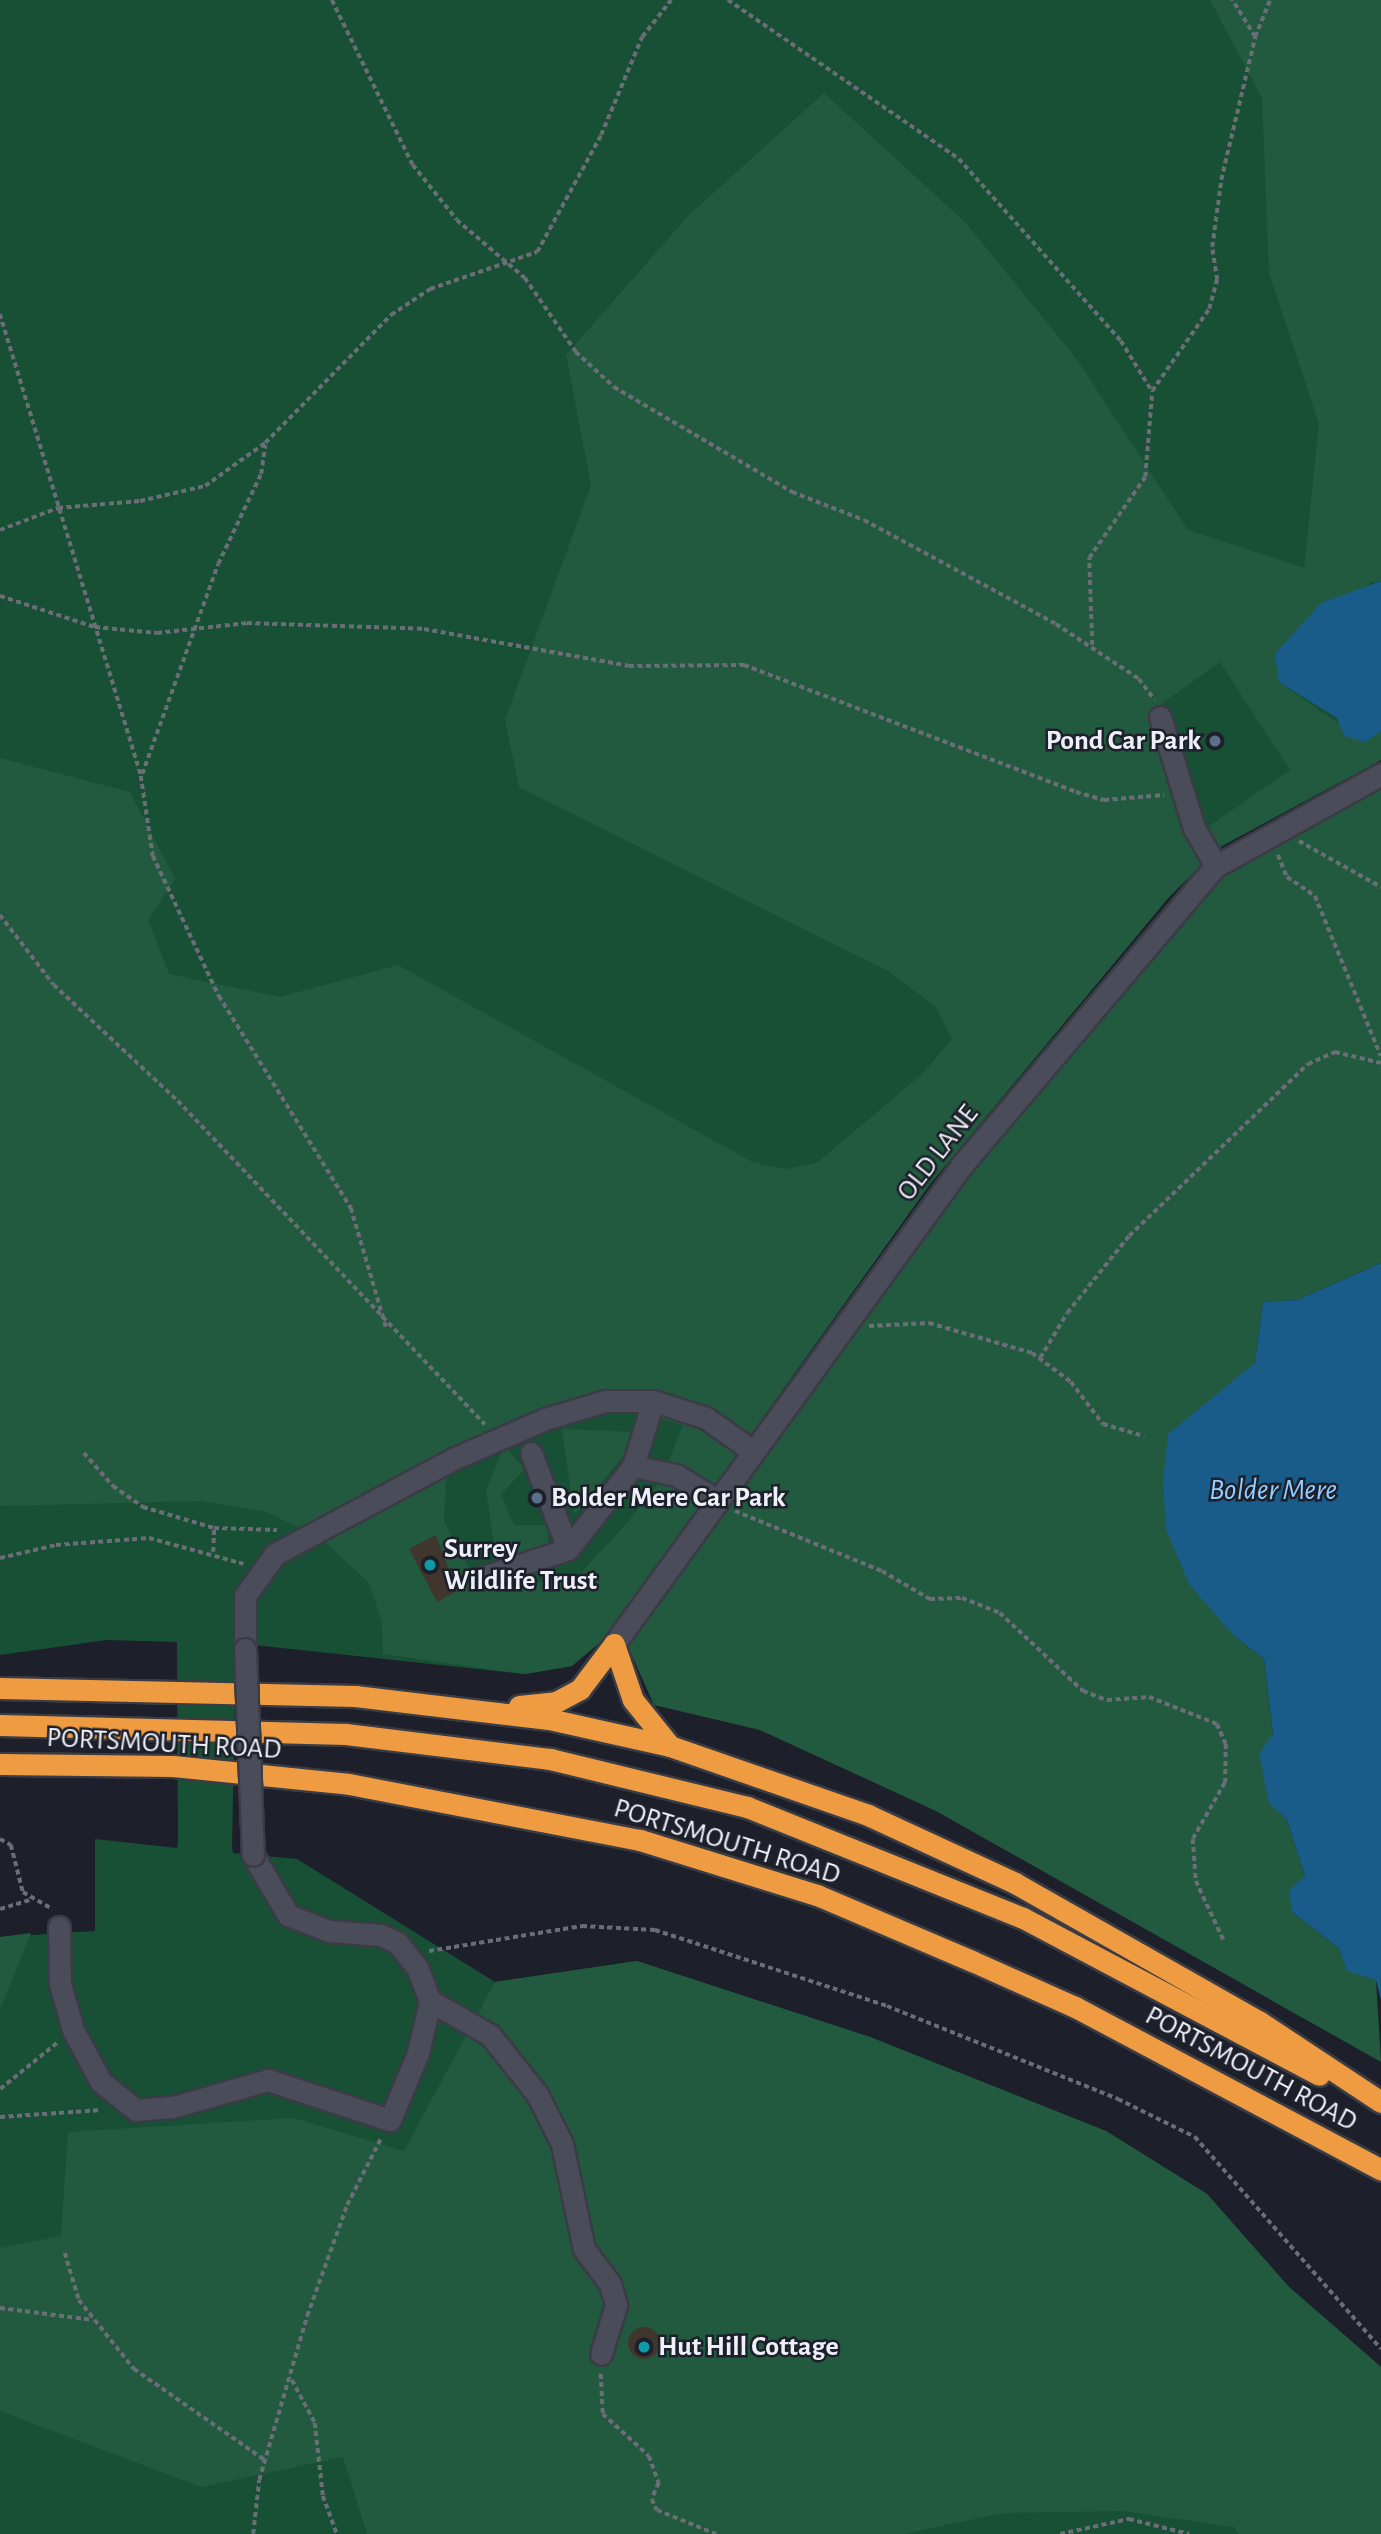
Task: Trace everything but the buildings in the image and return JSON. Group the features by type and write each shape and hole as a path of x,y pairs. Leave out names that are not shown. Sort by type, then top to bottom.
{"highway":[{"path":"485,1710 556,1702 597,1671 614,1644"},
{"path":"614,1644 633,1700 670,1746"},
{"path":"0,1688 281,1690 485,1710 670,1746 868,1815 1015,1883 1260,2022 1381,2104"},
{"name":"PORTSMOUTH ROAD","path":"0,1725 346,1734 550,1759 747,1807 843,1840 1023,1918 1381,2104"},
{"name":"PORTSMOUTH ROAD","path":"0,1764 173,1766 349,1784 640,1840 817,1895 972,1961 1075,2007 1381,2170"}],"street":[{"path":"1160,717 1194,828 1216,866"},
{"name":"OLD LANE","path":"614,1644 750,1449 962,1165 1216,866 1292,833 1381,774"},
{"path":"601,2354 616,2305 610,2284 584,2249 562,2144 537,2094 491,2035 430,2001 411,1959 381,1935 306,1926 288,1915 253,1856 245,1596 260,1570 304,1535 545,1419 605,1401 653,1401 706,1418 750,1449"},
{"path":"483,1577 568,1549 633,1466 653,1401"},
{"path":"531,1453 568,1549"},
{"path":"633,1466 676,1475 715,1499"},
{"path":"59,1927 60,1984 73,2030 101,2082 136,2110 173,2107 268,2080 390,2120 418,2053 430,2001"}],"path":[{"path":"332,0 414,165 457,220 543,299 576,352 642,408 1092,645 1147,688 1160,717"},
{"path":"0,530 58,508 187,492 231,470 265,443 391,315 430,289 508,268 537,252 552,234 565,192 601,135 642,37 671,0"},
{"path":"729,0 959,159 1121,341 1152,391"},
{"path":"1232,0 1255,37"},
{"path":"1092,645 1089,558 1145,477 1152,391 1209,309 1217,279 1212,247 1221,180 1255,37 1270,0"},
{"path":"0,314 141,776 153,856 163,884 219,996 351,1208 386,1327"},
{"path":"141,776 195,627 261,474 265,443"},
{"path":"0,596 95,627 157,634 195,627 424,629 629,666 744,665 1104,800 1184,792"},
{"path":"1381,887 1292,833 1278,851 1277,862 1315,896 1381,1055"},
{"path":"0,915 54,985 178,1101 386,1327 471,1409"},
{"path":"1040,1358 1067,1313 1129,1236 1308,1064 1335,1052 1381,1062"},
{"path":"836,1334 929,1323 1040,1358 1071,1382 1103,1424 1144,1436"},
{"path":"84,1453 113,1486 143,1507 214,1528 304,1535"},
{"path":"715,1499 882,1571 930,1599 962,1598 1000,1613 1083,1691 1107,1700 1149,1696 1217,1724 1226,1744 1225,1783 1193,1839 1196,1881 1224,1941"},
{"path":"213,1552 214,1528"},
{"path":"0,1558 56,1545 149,1538 213,1552 260,1570"},
{"path":"0,1839 11,1845 19,1881 32,1899 0,1909"},
{"path":"411,1959 441,1945 549,1930 655,1930 932,2023 1195,2137 1381,2349"},
{"path":"0,2089 73,2030"},
{"path":"0,2117 136,2110"},
{"path":"253,2534 265,2460 347,2205 390,2120"},
{"path":"65,2253 79,2301 134,2369 265,2460"},
{"path":"0,2308 95,2321"},
{"path":"601,2354 603,2414 649,2456 659,2483 652,2499 657,2510 716,2534"},
{"path":"292,2379 315,2423 323,2496 337,2534"},
{"path":"1060,2534 1129,2519 1189,2534"}],"green space":[{"path":"0,0 1381,0 1381,760 1220,847 1169,897 930,1184 605,1638 572,1666 525,1674 236,1643 232,1846 233,1853 297,1859 495,1982 637,1961 870,2037 1106,2131 1207,2194 1288,2286 1381,2367 1381,2534 0,2534 0,1937 95,1931 95,1839 177,1848 178,1842 177,1642 107,1640 0,1655"},
{"path":"1210,0 1381,0 1381,581 1371,582 1279,682 1365,742 1381,731 1381,760 1220,847 1169,897 930,1184 605,1638 572,1666 525,1674 383,1654 382,1622 369,1583 321,1538 264,1511 202,1501 0,1506 0,758 130,792 175,879 148,920 169,974 280,997 398,965 754,1163 787,1169 818,1162 922,1074 952,1039 935,1006 888,971 519,787 505,720 591,485 566,355 689,215 824,93 966,223 1078,361 1188,530 1304,568 1319,424 1269,273 1262,98","holes":["1220,662 1290,770 1189,840 1149,713","638,1413 683,1425 661,1480 627,1523 577,1577 481,1590 444,1522 446,1473 545,1427 588,1414"]},
{"path":"1381,783 1381,1263 1297,1300 1263,1302 1255,1363 1235,1382 1234,1636 1264,1659 1273,1734 1269,1802 1287,1820 1305,1876 1292,1912 1339,1948 1347,1970 1376,1980 1381,2062 936,1811 760,1730 654,1705 627,1644 951,1195 1199,899 1240,860"},
{"path":"562,1429 633,1432 635,1442 574,1515"},
{"path":"504,1446 525,1469 501,1494 514,1525 548,1525 548,1554 496,1558 486,1490"},
{"path":"31,1933 0,2009 0,1937"},
{"path":"637,1961 870,2037 1106,2131 1207,2194 1288,2286 1381,2367 1381,2534 1239,2534 1234,2527 1123,2511 1003,2513 904,2534 367,2534 343,2457 201,2487 0,2411 0,2248 61,2236 68,2132 294,2118 404,2151 495,1982"}],"water":[{"path":"1381,581 1381,731 1365,742 1344,736 1337,718 1279,682 1275,654 1321,603"},
{"name":"Bolder Mere","path":"1381,1263 1381,2000 1376,1980 1347,1971 1339,1948 1292,1912 1289,1890 1305,1876 1287,1820 1269,1803 1259,1754 1273,1734 1264,1659 1234,1636 1189,1584 1166,1529 1163,1480 1168,1434 1255,1363 1263,1302 1297,1300"}],"place":[{"name":"Pond Car Park","path":"1215,741"},
{"name":"Bolder Mere Car Park","path":"537,1498"},
{"name":"Surrey Wildlife Trust","path":"430,1565"},
{"name":"Hut Hill Cottage","path":"644,2347"}]}
